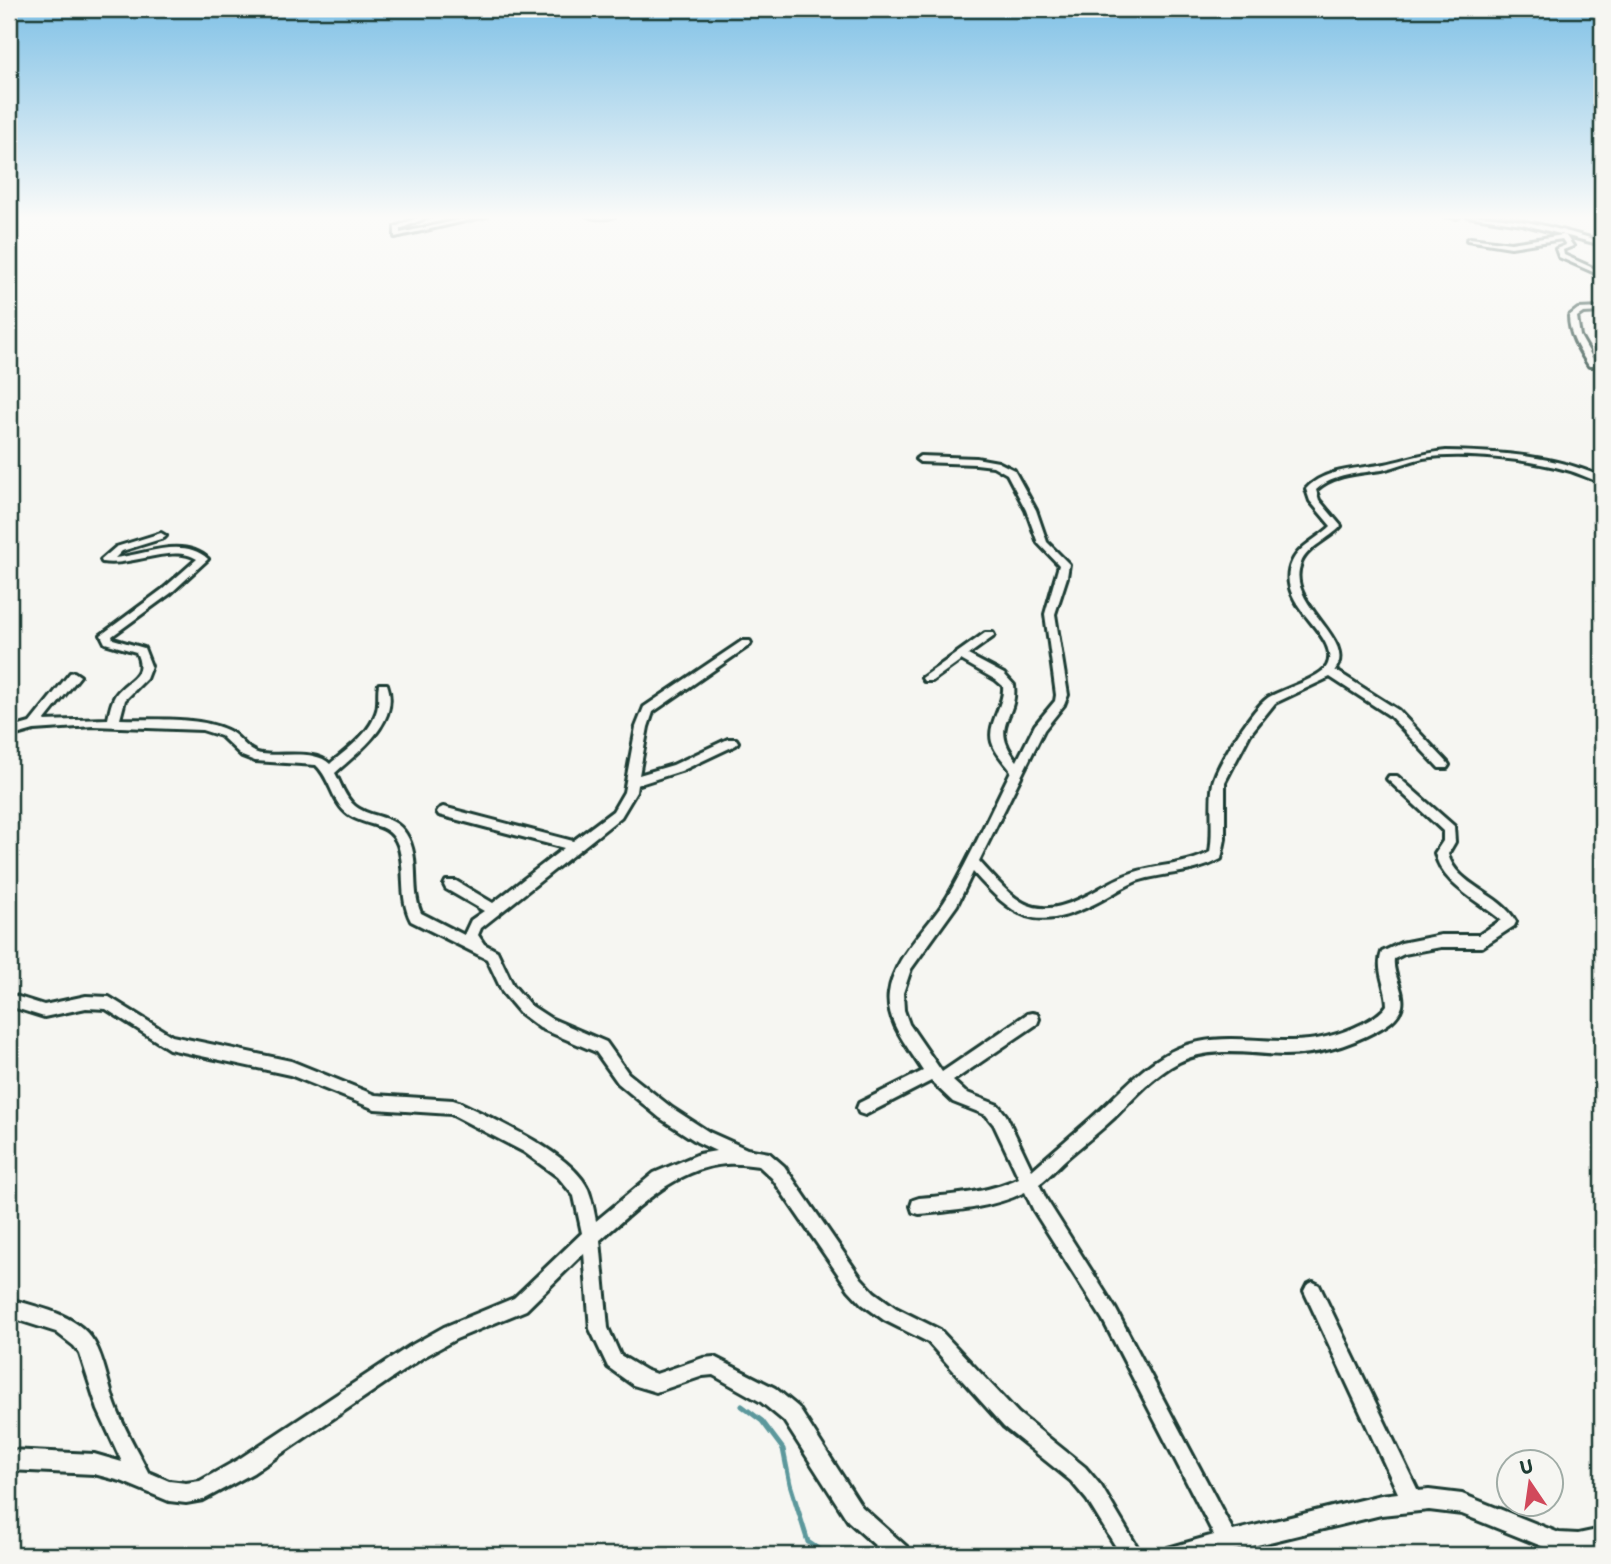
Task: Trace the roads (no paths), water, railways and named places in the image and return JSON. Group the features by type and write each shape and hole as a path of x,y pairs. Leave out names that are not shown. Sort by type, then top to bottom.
{"street":[{"path":"1592,365 1577,341 1573,316 1581,311 1602,310"},
{"path":"973,863 1016,908 1038,914 1068,911 1136,876 1210,859 1219,850 1219,782 1245,732 1277,695 1330,672 1334,661 1332,648 1304,607 1293,585 1298,559 1336,526 1313,499 1311,489 1317,483 1357,470 1385,467 1430,454 1479,456 1554,466 1588,473 1602,481"},
{"path":"920,459 976,461 995,464 1011,472 1031,510 1042,542 1063,562 1062,577 1050,614 1061,699 1043,721 952,901 905,967 896,993 897,1010 903,1027 937,1077 959,1097 994,1112 1054,1228 1109,1314 1228,1541"},
{"path":"114,721 119,698 141,680 145,671 140,650 109,641 106,635 167,591 203,559 184,552 106,560 119,549 160,536"},
{"path":"928,678 989,635"},
{"path":"478,948 471,936 472,928 577,847 617,814 626,802 648,710 746,643"},
{"path":"962,656 1000,677 1008,685 1008,704 998,730 998,740 1017,770"},
{"path":"1330,672 1394,713 1443,765"},
{"path":"34,726 74,676"},
{"path":"329,772 381,718 386,698 383,687"},
{"path":"9,733 34,726 114,721 209,728 225,733 253,757 315,760 329,772 343,802 351,811 387,824 402,839 408,858 411,905 416,917 495,957 508,989 525,1009 545,1023 598,1045 623,1078 666,1113 703,1137 746,1156"},
{"path":"632,782 677,768 732,742"},
{"path":"919,1206 973,1200 1028,1182 1141,1082 1175,1057 1221,1045 1284,1048 1316,1046 1360,1032 1386,1018 1394,1009 1395,1000 1386,963 1387,956 1401,949 1430,943 1482,942 1509,923 1505,914 1449,869 1440,855 1449,842 1449,829 1393,779"},
{"path":"443,812 577,847"},
{"path":"451,885 494,910"},
{"path":"9,1000 44,1011 86,1002 108,1003 162,1038 178,1045 291,1068 375,1102 453,1107 530,1147 570,1176 581,1192 591,1236 599,1329 614,1361 640,1378 656,1383 703,1367 714,1366 768,1395 791,1414 855,1514 901,1555"},
{"path":"865,1108 937,1077 1032,1018"},
{"path":"9,1460 94,1464 121,1471 177,1493 197,1492 216,1485 416,1352 520,1304 591,1236 660,1178 710,1159 746,1156 763,1158 778,1172 842,1267 868,1298 890,1314 934,1336 1011,1420 1078,1474 1094,1493 1132,1555"},
{"path":"1313,1291 1412,1501"},
{"path":"9,1308 53,1320 82,1340 88,1349 107,1410 141,1480"},
{"path":"1175,1555 1381,1505 1429,1500 1462,1504 1559,1543 1578,1544 1602,1539"}],"waterway":[{"path":"742,1406 762,1421 783,1449 790,1484 808,1542 827,1555"}]}
